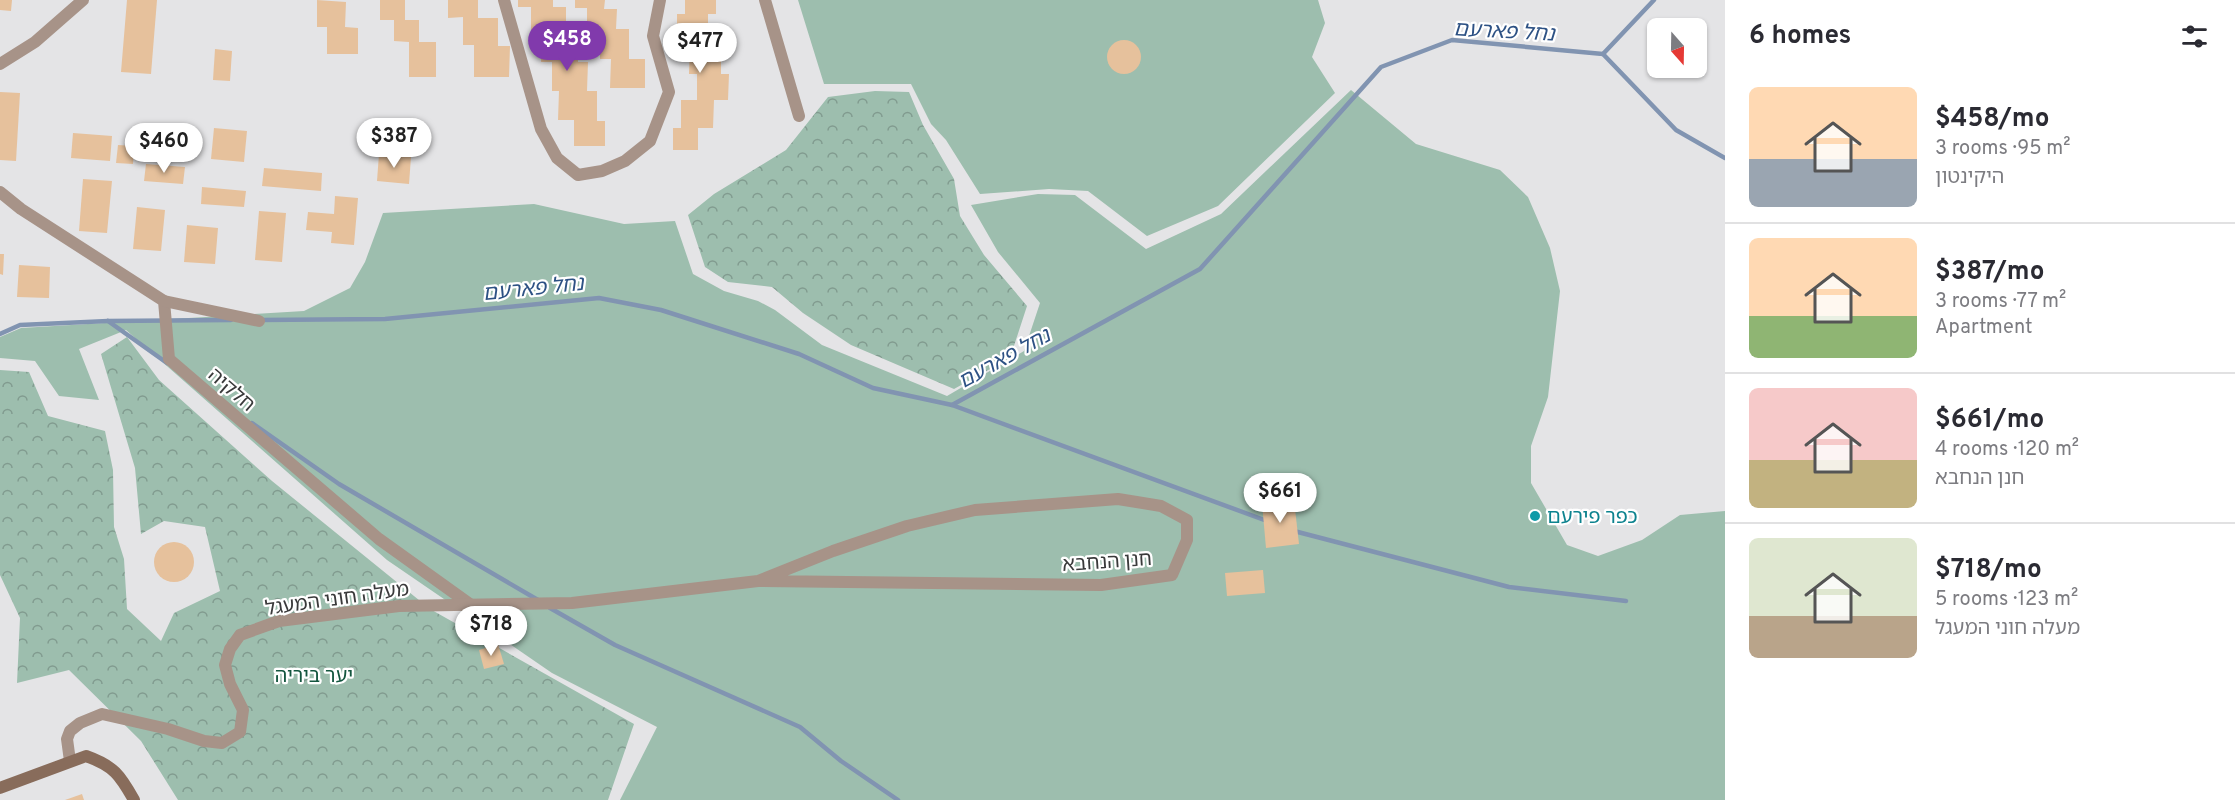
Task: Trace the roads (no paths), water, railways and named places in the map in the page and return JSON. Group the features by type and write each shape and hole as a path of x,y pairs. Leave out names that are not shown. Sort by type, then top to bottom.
{"street":[{"path":"0,64 35,42 83,0"},
{"path":"504,0 541,129 557,158 578,175 602,171 625,161 650,141 669,92 653,36 660,0"},
{"path":"765,0 799,116"},
{"path":"0,192 21,209 164,301 259,321"},
{"name":"חלקיה","path":"164,301 169,359 379,539 471,606"},
{"name":"חנן הנחבא","path":"1118,498 1161,506 1187,520 1187,540 1172,575 1101,585 758,581 833,551 907,526 975,510 1118,498"},
{"name":"מעלה חוני המעגל","path":"70,761 67,739 70,731 80,723 102,714 168,729 204,741 222,743 240,732 243,710 230,684 225,665 230,649 240,635 279,621 399,606 572,603 758,581"},
{"path":"0,788 86,756 100,761 119,775 134,800"}],"waterway":[{"name":"נחל פארעם","path":"260,320 385,319 599,298 661,310 799,354 873,388 952,405 1200,269 1381,67 1452,40 1603,54 1654,0"},
{"path":"1603,54 1676,130 1725,158"},
{"name":"נחל פארעם","path":"0,334 20,325 108,321 231,320"},
{"path":"108,321 167,363"},
{"path":"952,405 1267,521"},
{"path":"252,423 339,484 538,600"},
{"path":"1294,531 1509,587 1626,601"},
{"path":"550,608 615,645 800,727 841,761 898,800"}],"place":[{"name":"כפר פירעם","path":"1535,516"}],"park label":[{"name":"יער ביריה","path":"314,675"}]}
